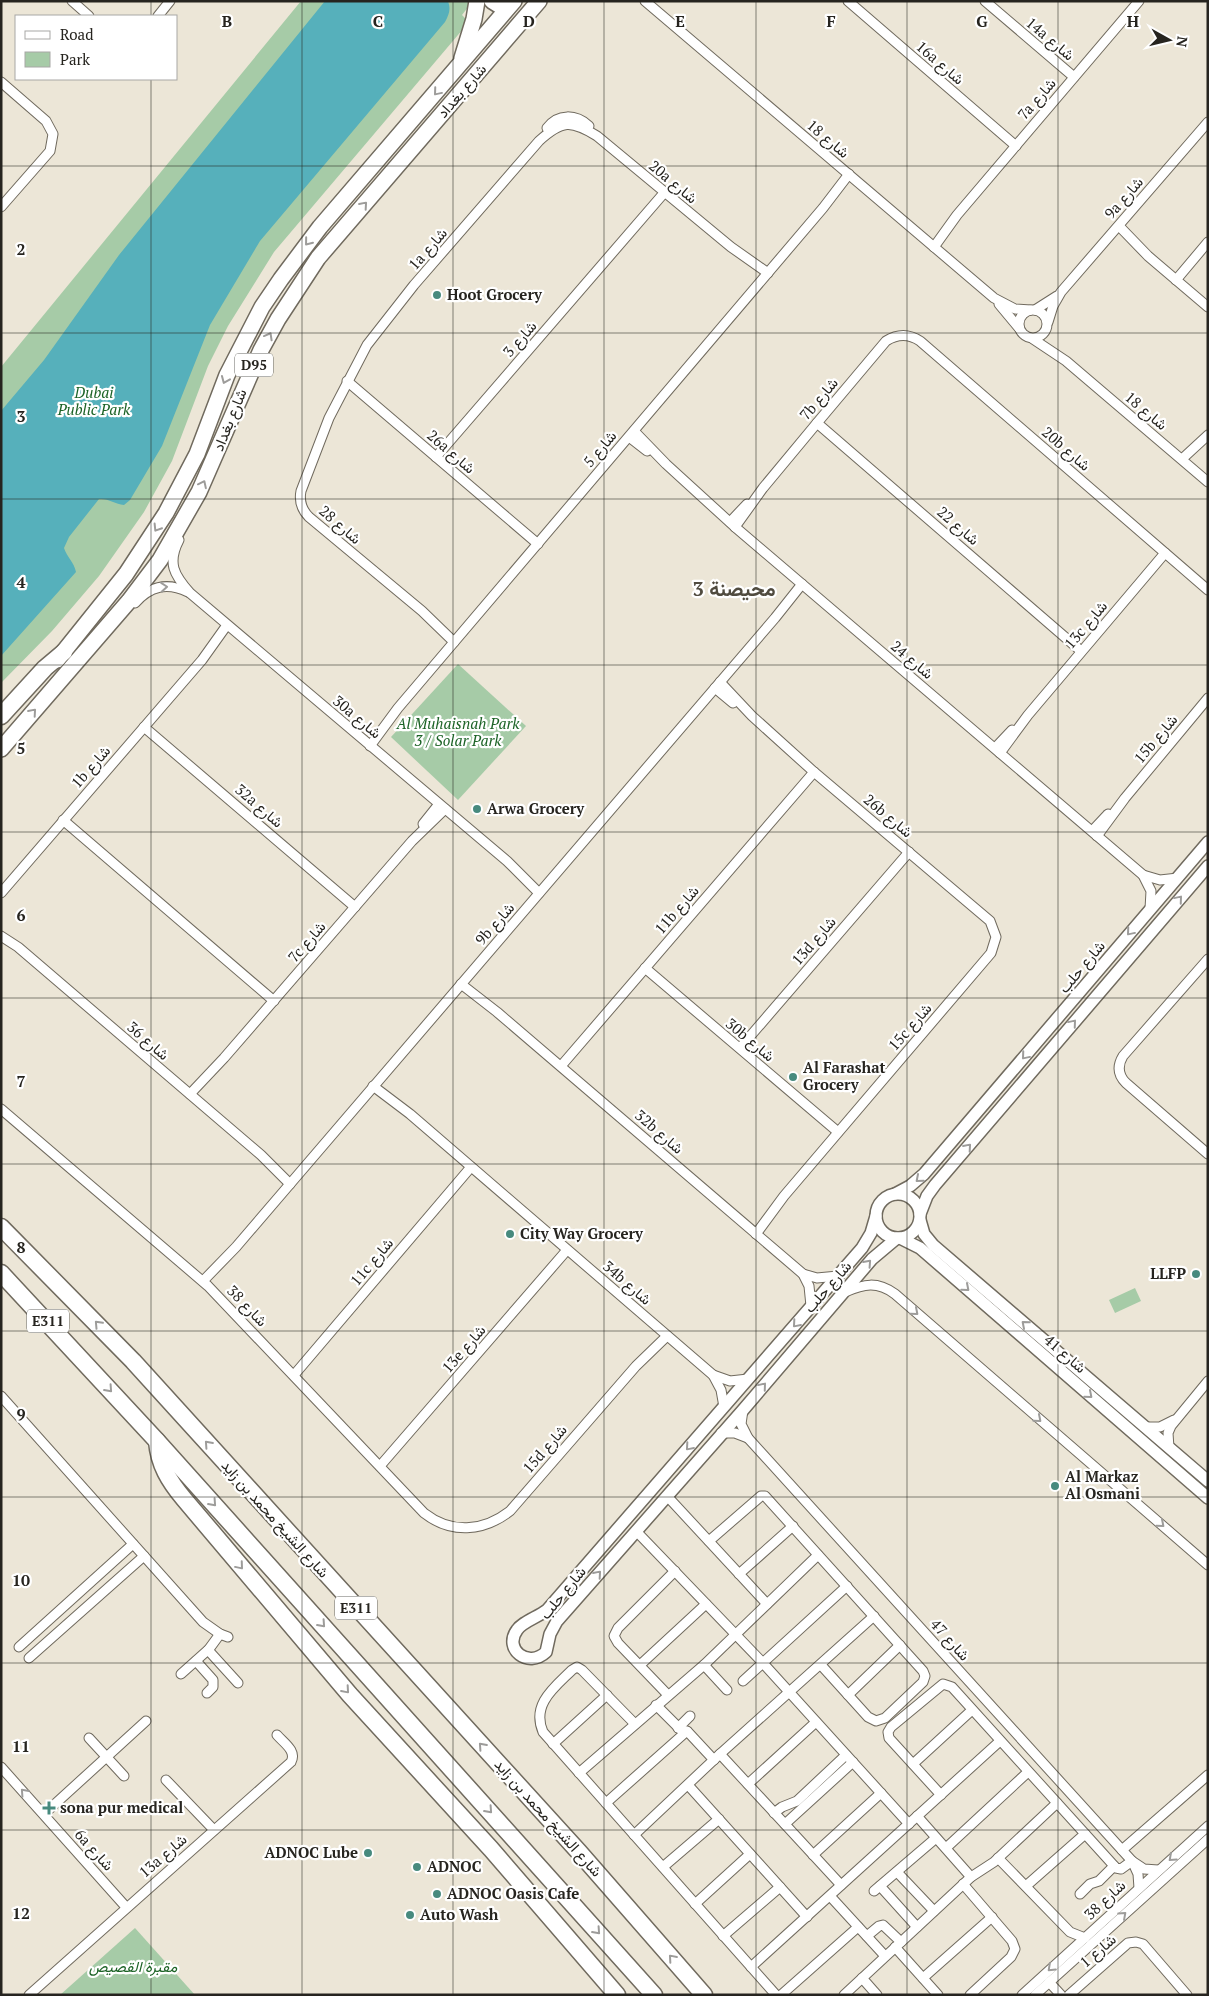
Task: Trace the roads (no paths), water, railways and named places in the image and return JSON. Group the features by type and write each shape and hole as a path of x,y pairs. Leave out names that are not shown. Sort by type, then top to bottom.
{"highway":[{"path":"1,716 45,668 64,652"},
{"name":"شارع الشيخ محمد بن زايد","path":"1,1227 133,1361 579,1852 704,1995"},
{"name":"E311","path":"1,1273 157,1441 642,1987 654,1995"},
{"path":"157,1441 162,1466 167,1477 184,1499 350,1695 491,1849 617,1995"}],"main road":[{"path":"460,65 477,1"},
{"path":"492,1 500,6 513,1"},
{"name":"شارع بغداد","path":"1,726 64,652 126,574 166,513 196,454 231,367 262,307 280,279 320,227 513,1"},
{"name":"شارع بغداد","path":"1,749 145,581 186,516 211,467 257,358 297,288 318,258 539,1"}],"street":[{"path":"72,1 88,15"},
{"path":"159,15 170,1"},
{"name":"شارع 18","path":"645,1 994,298 1010,315 1020,330"},
{"name":"16a شارع","path":"848,1 1016,146"},
{"name":"14a شارع","path":"985,1 1074,78"},
{"path":"1125,1 1136,5"},
{"name":"7a شارع","path":"931,245 1136,5"},
{"path":"1,82 46,121 54,134 50,151 1,208"},
{"name":"20a شارع","path":"539,141 550,124 566,117 582,120 597,136 664,193 766,276"},
{"name":"9a شارع","path":"1047,326 1053,306 1062,292 1208,122"},
{"name":"1a شارع","path":"347,381 377,331 539,141"},
{"name":"شارع 5","path":"367,743 851,177"},
{"name":"شارع 3","path":"436,457 664,193"},
{"path":"1116,228 1208,307"},
{"path":"1176,280 1208,242"},
{"name":"9a شارع","path":"1033,310 1062,292"},
{"name":"شارع 18","path":"994,298 1015,308 1033,310"},
{"path":"1033,310 1044,314 1047,326 1042,336 1034,339 1026,337 1020,330 1020,318 1033,310"},
{"name":"شارع 18","path":"1047,326 1054,347 1066,361"},
{"name":"7b شارع","path":"732,524 886,341 902,335"},
{"name":"20b شارع","path":"902,335 914,337 920,341 1208,590"},
{"name":"شارع 18","path":"1034,339 1066,361 1208,482"},
{"name":"26a شارع","path":"347,381 538,544"},
{"name":"شارع 28","path":"347,381 329,418 301,491 302,508 309,517 344,547 457,640"},
{"name":"شارع 22","path":"816,423 1081,651"},
{"name":"شارع 24","path":"632,434 732,524 1143,875"},
{"path":"1184,462 1208,437"},
{"name":"30a شارع","path":"186,516 186,525 174,550 173,565 178,579 190,593 542,890"},
{"name":"13c شارع","path":"997,751 1165,553"},
{"name":"30a شارع","path":"112,620 129,610 146,592 154,588 172,586 190,593"},
{"name":"9b شارع","path":"206,1284 292,1181 804,586"},
{"name":"1b شارع","path":"1,892 230,627"},
{"name":"26b شارع","path":"717,685 814,772 990,921 995,931 996,943"},
{"name":"15b شارع","path":"1095,834 1208,698"},
{"name":"32a شارع","path":"144,727 355,907"},
{"name":"11b شارع","path":"561,1066 814,772"},
{"name":"7c شارع","path":"192,1097 442,806"},
{"path":"64,820 274,1001"},
{"name":"شارع حلب","path":"895,1194 910,1186 924,1174 1208,842"},
{"name":"13d شارع","path":"740,1048 909,852"},
{"name":"شارع حلب","path":"920,1217 927,1196 935,1185 1208,866"},
{"path":"1143,875 1160,880 1178,878"},
{"path":"1143,875 1151,891 1150,909"},
{"name":"شارع 36","path":"1,929 18,947 292,1181"},
{"name":"شارع 36","path":"1,936 18,947"},
{"name":"15c شارع","path":"753,1231 991,953 996,943"},
{"path":"1208,959 1123,1056 1119,1067 1126,1083 1208,1154"},
{"name":"30b شارع","path":"645,968 838,1132"},
{"name":"32b شارع","path":"463,982 803,1274"},
{"name":"34b شارع","path":"376,1084 713,1375 730,1381 748,1379"},
{"name":"شارع 38","path":"1,1109 206,1284 424,1513 438,1522 462,1528"},
{"name":"11c شارع","path":"294,1375 471,1167"},
{"path":"895,1194 912,1199 919,1208 920,1217 911,1234 899,1238 892,1237 882,1231 876,1216 877,1210 884,1200 895,1194"},
{"name":"شارع حلب","path":"876,1216 867,1240 838,1276 547,1610 517,1629 513,1640 516,1651 520,1655 525,1658 536,1658 546,1652 550,1634 556,1621 743,1410 872,1259 899,1238"},
{"name":"شارع 41","path":"920,1217 924,1234 933,1245 1208,1481"},
{"name":"شارع 41","path":"899,1238 920,1248 1208,1498"},
{"name":"13e شارع","path":"380,1466 568,1250"},
{"path":"803,1274 817,1278 838,1276"},
{"path":"803,1274 809,1286 811,1306"},
{"path":"842,1293 867,1284 887,1288 1208,1565"},
{"name":"15d شارع","path":"462,1528 487,1525 510,1511 665,1334"},
{"name":"34b شارع","path":"713,1375 721,1390 724,1407"},
{"path":"1169,1448 1168,1433 1174,1420 1208,1381"},
{"path":"1,1396 203,1622 224,1636 181,1674"},
{"name":"شارع 47","path":"743,1410 741,1424 748,1438 1132,1861 1144,1869 1158,1870"},
{"path":"1144,1427 1160,1427 1174,1420"},
{"path":"721,1433 735,1433 748,1438"},
{"path":"667,1496 767,1604"},
{"path":"709,1541 763,1496 793,1526 923,1671 924,1679 885,1718 872,1720 821,1665"},
{"path":"739,1574 793,1526"},
{"path":"636,1531 736,1634 909,1824"},
{"path":"18,1647 133,1544"},
{"path":"579,1773 704,1665 818,1555"},
{"path":"30,1658 144,1556"},
{"path":"668,1695 615,1640 615,1632 675,1571"},
{"path":"743,1680 847,1586"},
{"path":"640,1665 706,1604"},
{"path":"634,1835 717,1757 874,1616"},
{"path":"848,1695 900,1645"},
{"path":"208,1650 238,1683"},
{"path":"196,1661 211,1678 214,1686 207,1693"},
{"path":"704,1665 727,1690"},
{"path":"211,1678 223,1667"},
{"path":"635,1724 580,1668 572,1670 544,1699 541,1705 541,1730 776,1995"},
{"path":"941,1795 890,1738 888,1732 891,1727 943,1684 952,1687 1114,1866 1121,1869 1132,1861"},
{"path":"553,1744 607,1695"},
{"path":"656,1706 748,1784 841,1885"},
{"path":"913,1764 972,1710"},
{"path":"606,1803 682,1729 690,1716"},
{"path":"44,1814 146,1721"},
{"path":"748,1784 816,1722"},
{"name":"13a شارع","path":"29,1995 293,1760 292,1752 276,1735"},
{"path":"89,1738 124,1776"},
{"path":"751,1967 1000,1741"},
{"path":"774,1813 782,1807 797,1801 846,1755"},
{"path":"785,1824 853,1762"},
{"name":"6a شارع","path":"1,1767 126,1907"},
{"path":"946,1848 1028,1772"},
{"path":"1122,1850 1208,1775"},
{"path":"166,1780 214,1830"},
{"path":"688,1785 807,1916"},
{"path":"813,1855 881,1793"},
{"path":"844,1995 971,1877 998,1858 1057,1803"},
{"path":"917,1816 971,1877"},
{"path":"663,1867 719,1819"},
{"name":"شارع 38","path":"1022,1995 1208,1826"},
{"path":"1026,1886 1085,1834"},
{"path":"917,1927 877,1888 936,1838"},
{"name":"شارع 38","path":"1035,1995 1208,1839"},
{"path":"695,1904 750,1854"},
{"path":"998,1858 1070,1932 1074,1947"},
{"name":"شارع 47","path":"1132,1861 1138,1874 1139,1888"},
{"path":"1080,1894 1090,1884 1098,1882 1114,1866"},
{"path":"897,1872 934,1911"},
{"path":"964,1884 1012,1941 1015,1949 1011,1957 970,1995"},
{"path":"723,1936 780,1887"},
{"path":"830,1896 885,1956"},
{"path":"923,1978 992,1917"},
{"path":"867,1936 883,1925 938,1995"},
{"path":"781,1995 858,1927"},
{"path":"1070,1932 1084,1938"},
{"name":"شارع 1","path":"1069,1995 1128,1943 1136,1942 1143,1944 1187,1995"},
{"path":"862,1978 877,1995"},
{"path":"1048,1983 1056,1995"},
{"path":"1048,1983 1061,1995"}],"water":[{"name":"Dubai Public Park","path":"325,1 448,1 449,9 445,22 260,241 210,325 162,446 130,500 124,505 99,499 69,537 64,548 76,572 1,656 1,411 44,360 119,255"}],"place":[{"name":"Hoot Grocery","path":"437,295"},
{"name":"Arwa Grocery","path":"477,809"},
{"name":"Al Farashat Grocery","path":"793,1077"},
{"name":"City Way Grocery","path":"510,1234"},
{"name":"LLFP","path":"1196,1274"},
{"name":"Al Markaz Al Osmani","path":"1055,1486"},
{"name":"sona pur medical","path":"49,1808"},
{"name":"ADNOC Lube","path":"368,1853"},
{"name":"ADNOC","path":"417,1867"},
{"name":"ADNOC Oasis Cafe","path":"437,1894"},
{"name":"Auto Wash","path":"410,1915"}],"district":[{"name":"محيصنة 3","path":"734,589"}],"park label":[{"name":"Al Muhaisnah Park 3 / Solar Park","path":"458,732"},
{"name":"مقبرة القصيص","path":"133,1967"}]}
